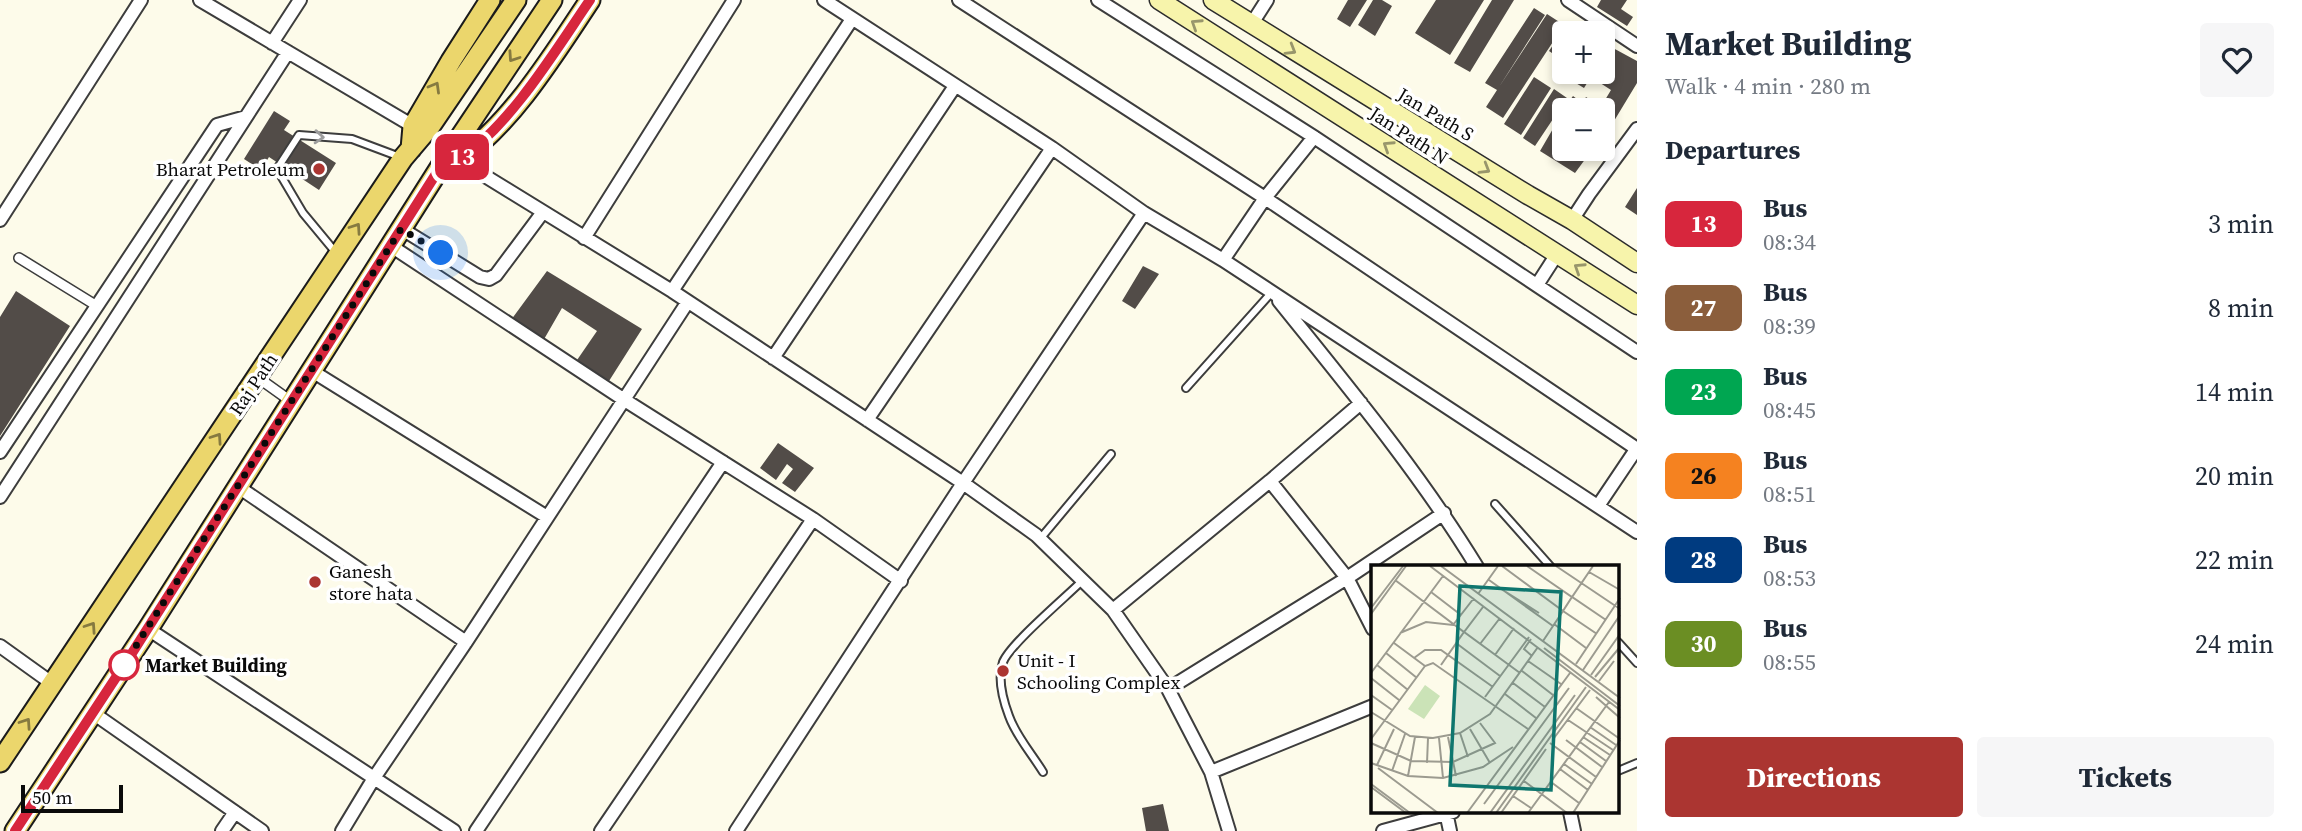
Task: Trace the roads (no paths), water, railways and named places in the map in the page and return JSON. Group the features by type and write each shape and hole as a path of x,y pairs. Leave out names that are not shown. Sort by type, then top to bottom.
{"main road":[{"name":"Raj Path","path":"0,762 407,154 413,126 490,0"},
{"path":"407,154 431,125 516,0"},
{"path":"15,831 148,629 401,229 450,163 552,0"},
{"path":"450,163 484,138 523,94 590,0"},
{"name":"Jan Path N","path":"1159,0 1637,305"},
{"name":"Jan Path S","path":"1213,0 1251,26 1572,220 1637,263"}],"street":[{"path":"0,220 141,0"},
{"path":"200,0 413,126"},
{"path":"272,43 300,0"},
{"path":"584,238 734,0"},
{"path":"824,0 1052,148 1144,213 1223,260 1637,532"},
{"path":"959,0 1265,198 1637,449 1598,506"},
{"path":"1098,0 1314,137 1637,352"},
{"path":"1251,26 1267,0"},
{"path":"1569,0 1637,46"},
{"path":"671,291 852,19"},
{"path":"0,497 288,52"},
{"path":"773,358 955,86"},
{"path":"0,452 217,125 246,117"},
{"path":"1572,220 1637,130"},
{"path":"1223,260 1265,198 1314,137"},
{"path":"867,420 1052,148"},
{"path":"450,163 543,212 671,291 963,483 1040,539 1113,610 1168,689 1211,772 1229,831"},
{"path":"401,229 480,277 489,279 496,275 543,212"},
{"path":"736,831 963,483 1144,213"},
{"path":"391,246 622,399 813,519 901,581"},
{"path":"1537,285 1557,254"},
{"path":"19,258 97,306"},
{"path":"1272,292 1444,513 1476,565"},
{"path":"342,831 374,778 687,303"},
{"path":"312,371 547,517"},
{"path":"257,377 292,402"},
{"path":"1113,610 1361,403"},
{"path":"475,831 723,462"},
{"path":"1270,481 1347,578 1371,625"},
{"path":"237,486 466,642"},
{"path":"1168,689 1347,578 1444,513"},
{"path":"601,831 813,519"},
{"path":"148,629 454,831"},
{"path":"0,648 53,684"},
{"path":"1211,772 1371,707"},
{"path":"93,713 262,831"},
{"path":"222,831 235,812"},
{"path":"1383,831 1442,814"}],"lane":[{"path":"338,256 303,214 278,169 299,135 352,139 407,154"},
{"path":"1186,388 1272,292"},
{"path":"1040,539 1111,454"},
{"path":"1495,504 1549,565"},
{"path":"1043,772 1010,719 1002,696 1003,662 1017,643 1084,580"},
{"path":"1619,643 1637,663"},
{"path":"1619,771 1637,763"}],"place":[{"name":"Bharat Petroleum","path":"319,169"},
{"name":"Ganesh store hata","path":"315,582"},
{"name":"Market Building","path":"124,665"},
{"name":"Unit - I Schooling Complex","path":"1003,671"}]}
